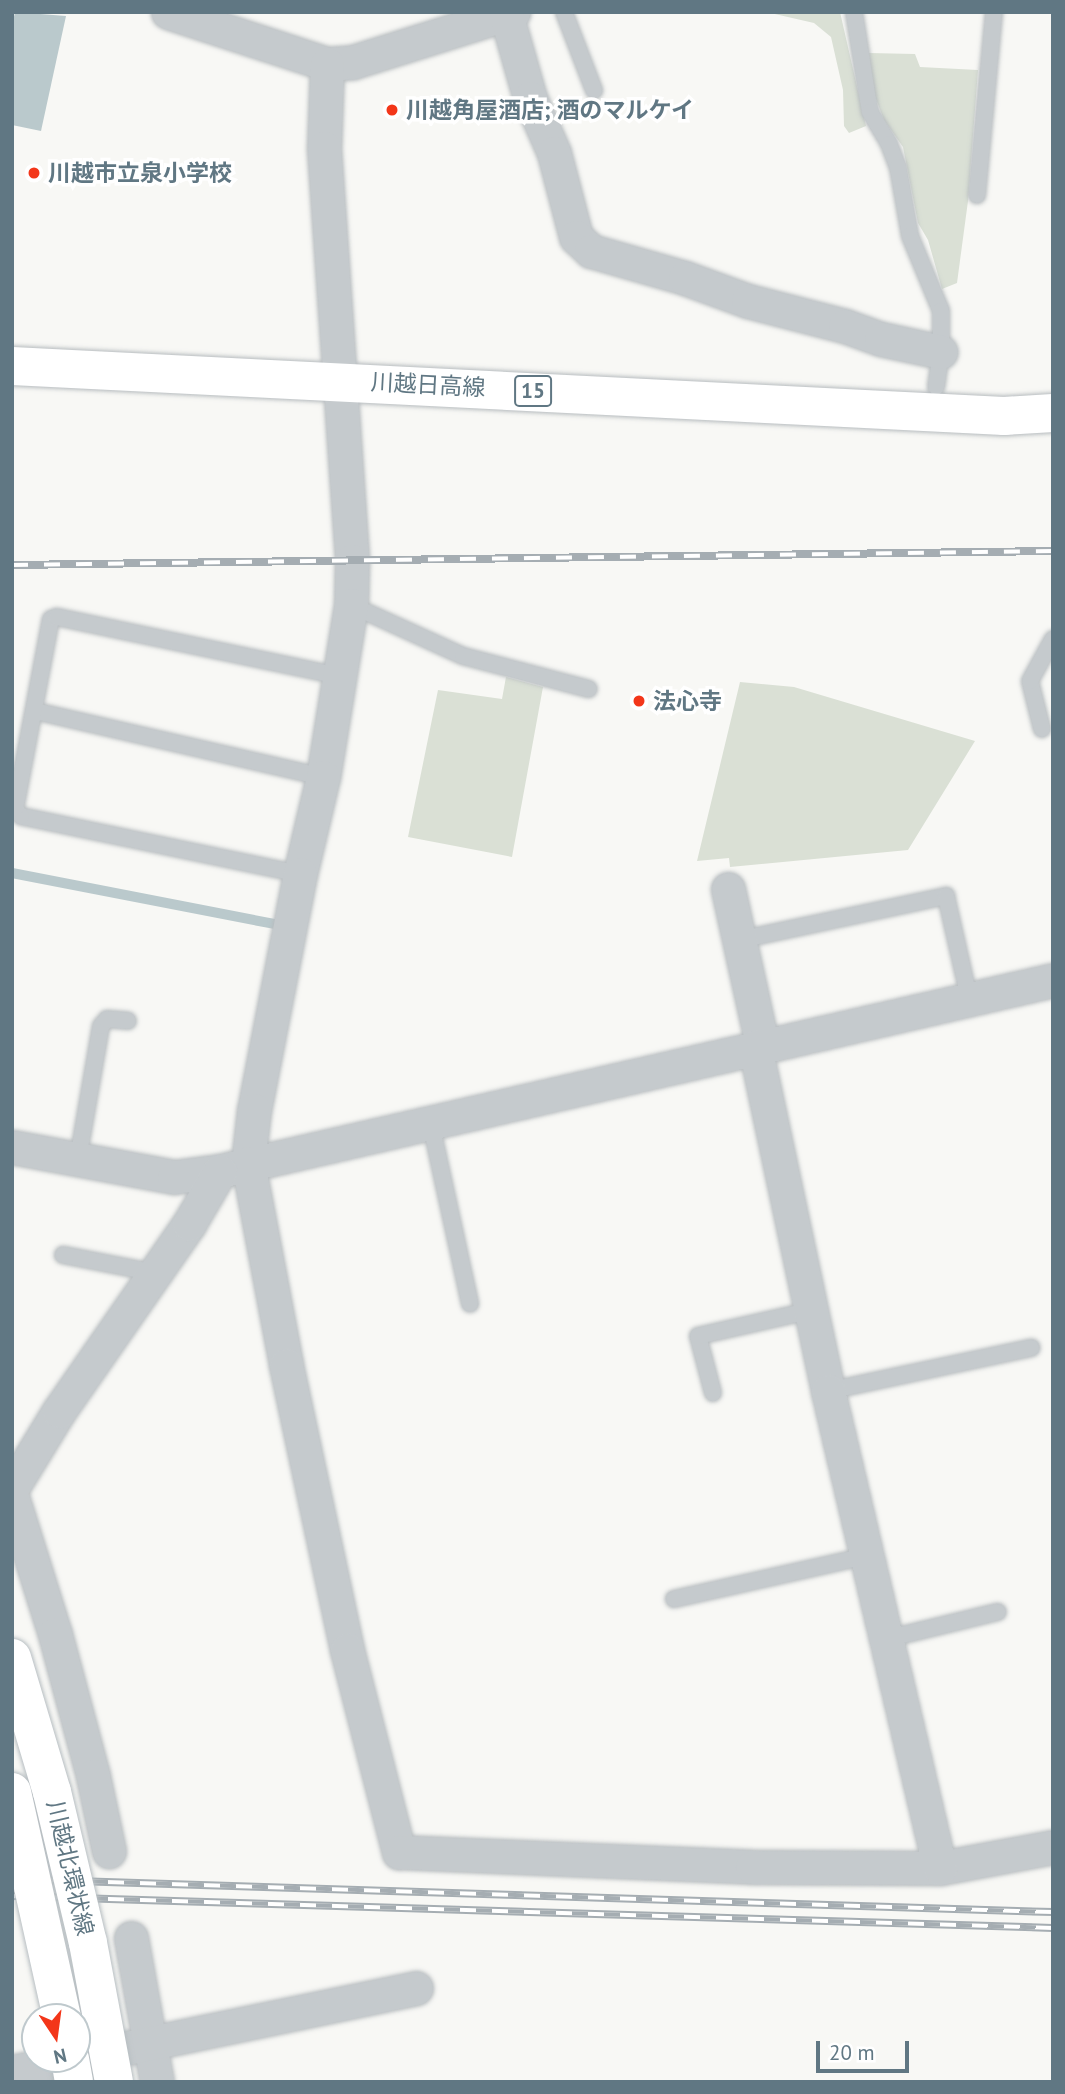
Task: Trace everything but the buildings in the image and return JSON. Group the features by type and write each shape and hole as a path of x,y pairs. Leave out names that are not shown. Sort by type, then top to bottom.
{"main road":[{"name":"川越日高線","path":"12,366 338,380 1004,416 1053,412"},
{"name":"川越北環状線","path":"12,1658 52,1792 88,1943 114,2082"},
{"name":"川越北環状線","path":"12,1792 59,2003"}],"street":[{"path":"168,12 327,64 353,62 510,13 530,98 554,153 576,237 591,251 685,278 748,301 845,326 881,340 941,352"},
{"path":"12,1488 59,1411 234,1167 254,1110 300,874 323,777 351,605 352,561 324,148 327,64"},
{"path":"728,889 828,1391 940,1868"},
{"path":"12,1147 174,1177 234,1167 758,1045 1053,980"},
{"path":"234,1167 286,1365 347,1650 399,1852 752,1867 940,1868 1053,1847"},
{"path":"12,1497 55,1634 93,1776 108,1851"},
{"path":"131,1938 157,2082"},
{"path":"91,2056 416,1988"}],"lane":[{"path":"564,12 594,90"},
{"path":"854,12 869,91 870,112 890,144 898,167 910,236 940,311 941,352 936,387"},
{"path":"977,195 988,50 994,12"},
{"path":"351,605 463,656 589,689"},
{"path":"300,874 21,816 15,809 51,620 57,617 340,676"},
{"path":"1042,729 1030,681 1053,639"},
{"path":"35,710 323,777"},
{"path":"739,940 946,896 969,997"},
{"path":"78,1159 101,1026 107,1019 128,1021"},
{"path":"430,1121 470,1304"},
{"path":"63,1255 156,1273"},
{"path":"713,1393 698,1336 812,1310"},
{"path":"828,1391 1031,1348"},
{"path":"674,1599 866,1556"},
{"path":"886,1639 998,1612"}],"shaded area":[{"path":"15,12 66,16 41,131 12,125 12,26"},
{"path":"766,12 840,12 866,126 849,133 844,126 843,90 831,37 814,23"},
{"path":"869,53 915,54 920,67 978,70 968,201 957,283 942,289 928,240 918,223 903,147 884,120 873,91"},
{"path":"506,677 543,687 512,857 408,837 438,690 502,699"},
{"path":"740,682 794,687 975,741 908,850 730,867 729,858 697,861"}],"waterway":[{"path":"12,873 274,924"}],"railway":[{"path":"12,565 1053,551"},
{"path":"12,1879 1053,1912"},
{"path":"12,1896 1053,1928"}],"place":[{"name":"川越角屋酒店; 酒のマルケイ","path":"392,110"},
{"name":"川越市立泉小学校","path":"34,173"},
{"name":"法心寺","path":"639,701"}]}
